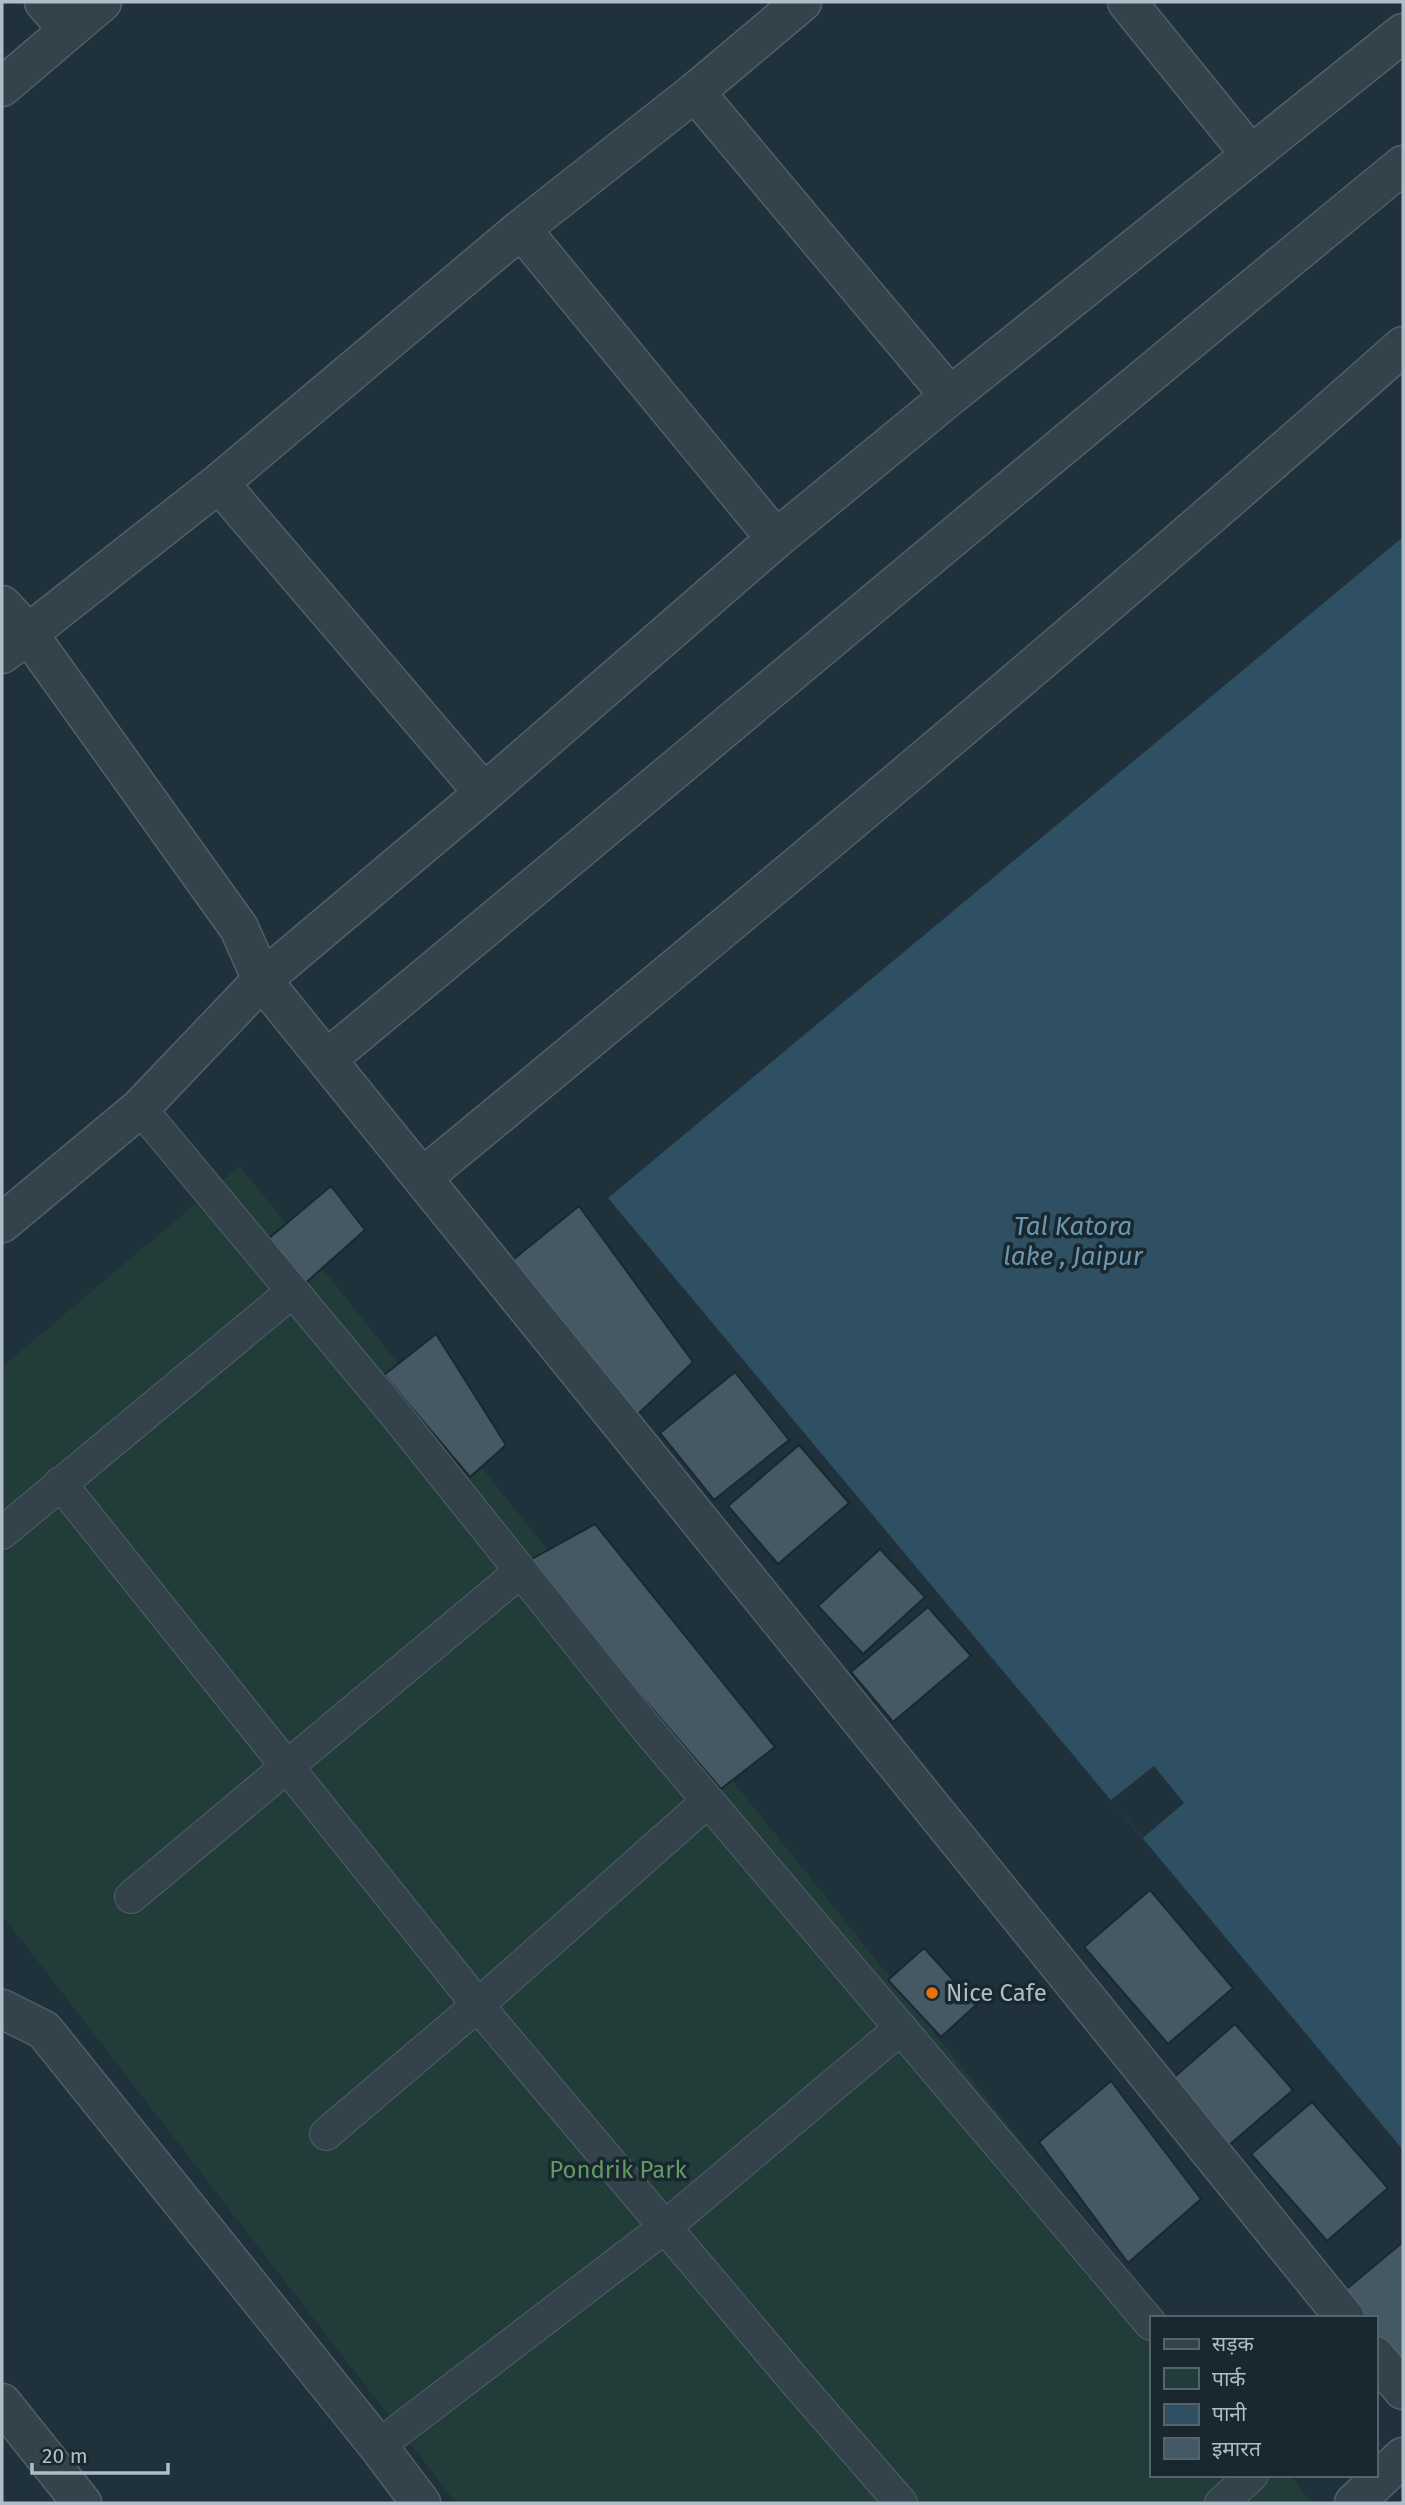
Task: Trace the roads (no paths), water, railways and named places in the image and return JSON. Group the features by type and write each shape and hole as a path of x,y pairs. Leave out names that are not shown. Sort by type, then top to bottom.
{"street":[{"path":"44,2 69,30"},
{"path":"2,87 102,2"},
{"path":"802,2 695,92 520,229 219,483 10,630 239,928 262,980 1343,2316"},
{"path":"1127,2 1251,155"},
{"path":"3,1220 140,1108 262,980 484,793 776,539 1403,33"},
{"path":"695,92 950,396"},
{"path":"327,1059 1403,165"},
{"path":"520,229 776,539"},
{"path":"423,1177 760,899 1261,472 1403,346"},
{"path":"219,483 484,793"},
{"path":"140,1108 396,1415 643,1724 1150,2323"},
{"path":"2,1533 293,1291"},
{"path":"60,1483 478,2005 901,2503"},
{"path":"131,1897 521,1571"},
{"path":"326,2134 478,2005 708,1801"},
{"path":"2,2009 44,2030 421,2503"},
{"path":"378,2446 665,2227 901,2028"},
{"path":"1377,2358 1403,2390"},
{"path":"2,2403 82,2503"},
{"path":"1354,2503 1403,2457"},
{"path":"1221,2503 1250,2477"}],"water":[{"name":"Tal Katora lake , Jaipur","path":"1403,537 1403,2150 608,1198"}],"place":[{"name":"Nice Cafe","path":"932,1993"}],"park label":[{"name":"Pondrik Park","path":"618,2170"}]}
